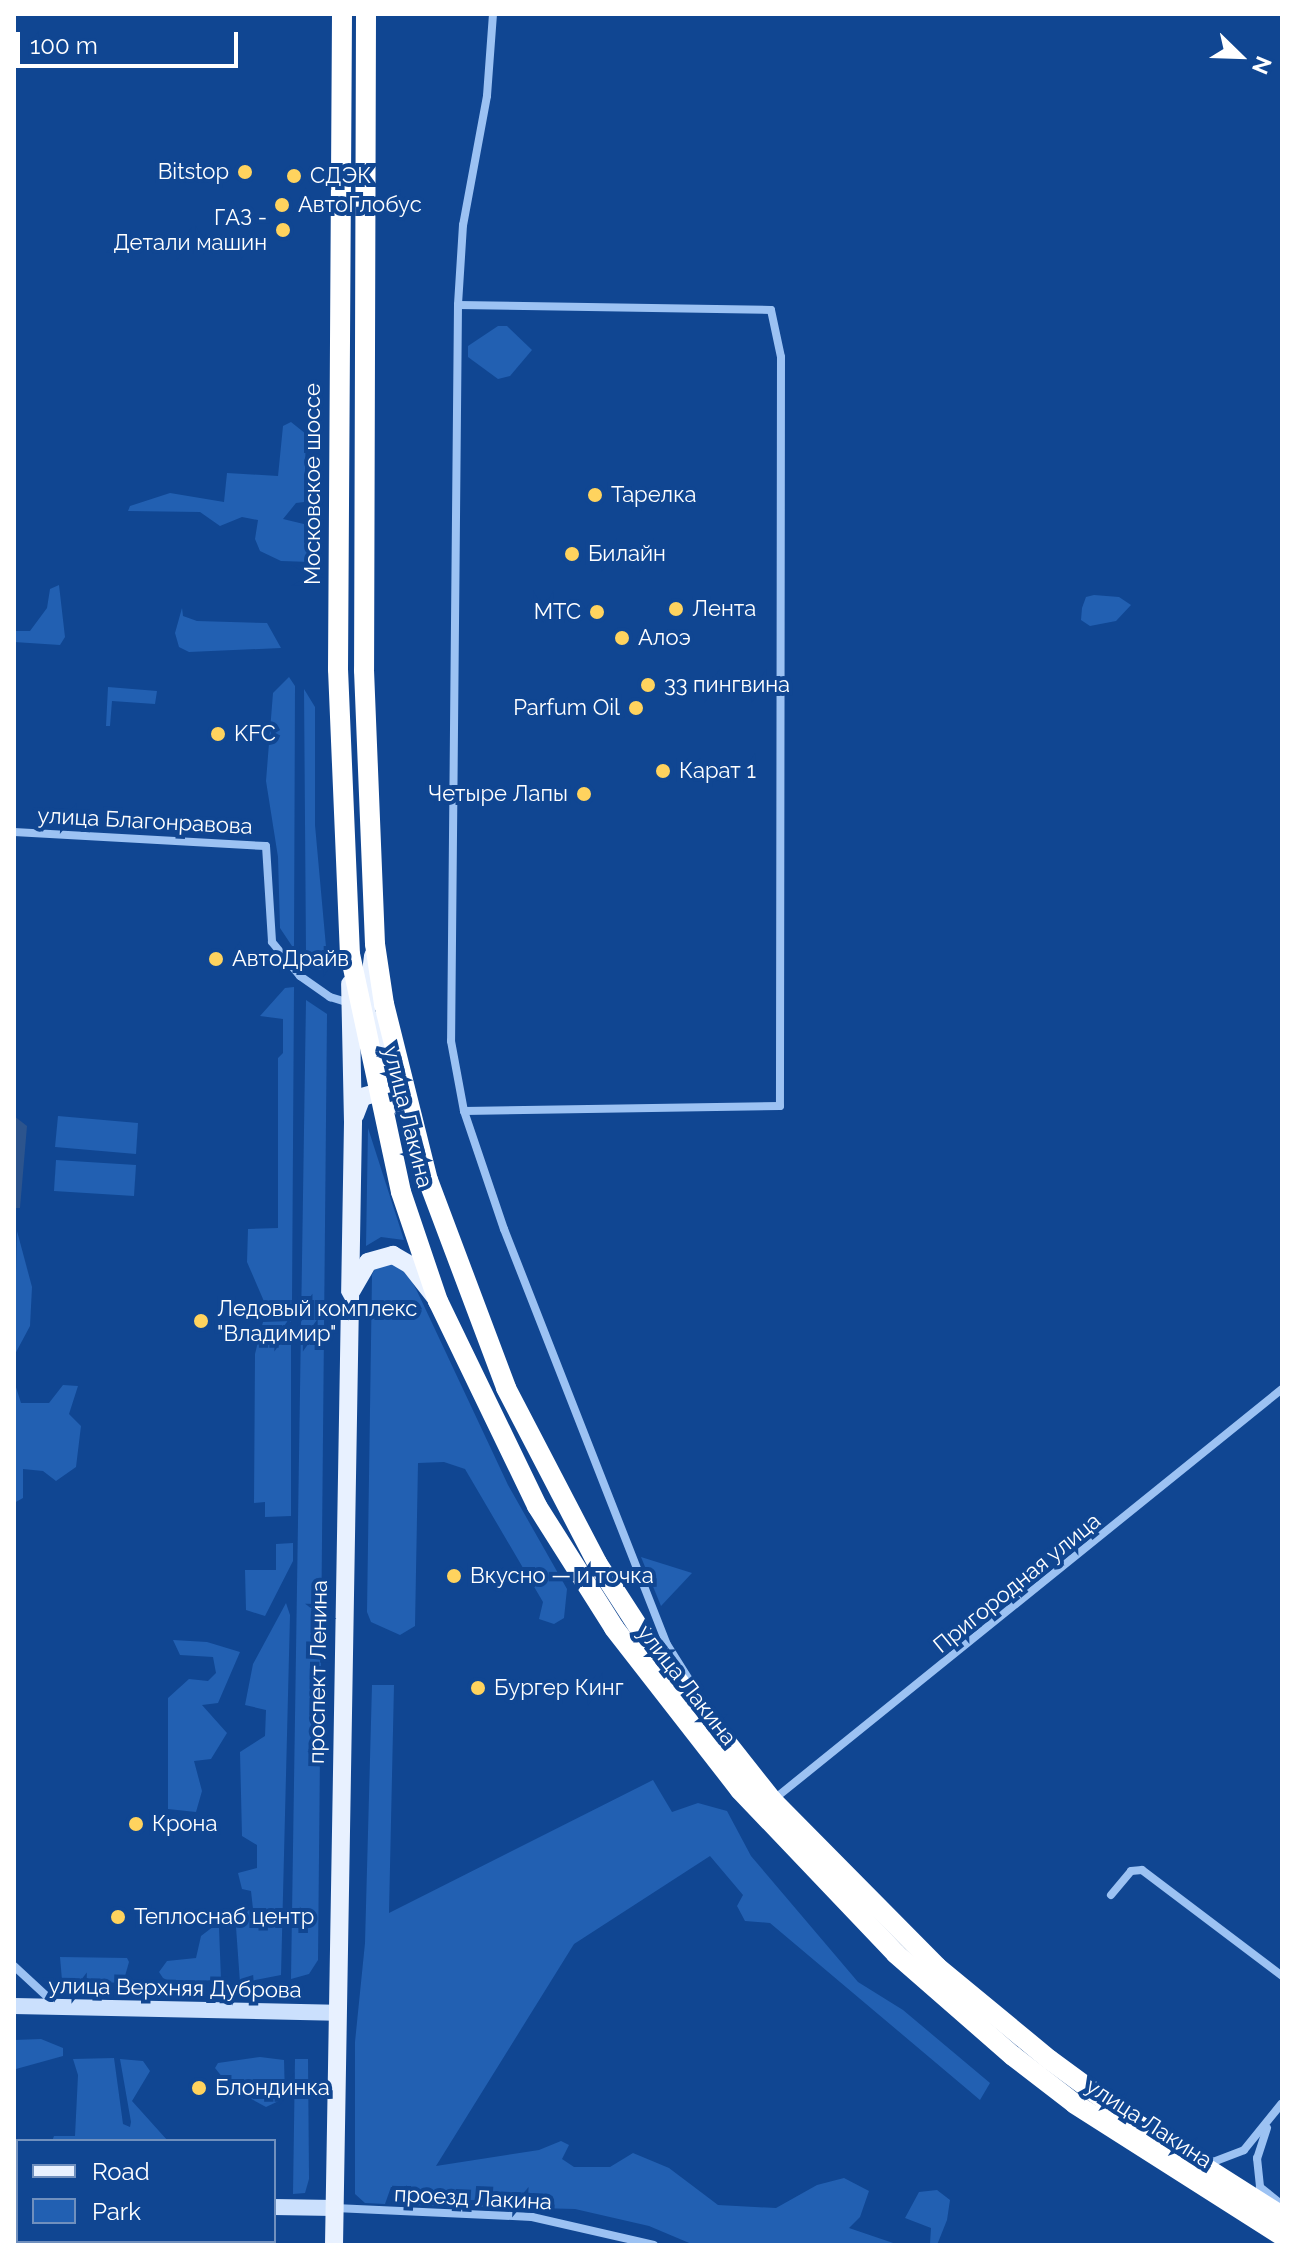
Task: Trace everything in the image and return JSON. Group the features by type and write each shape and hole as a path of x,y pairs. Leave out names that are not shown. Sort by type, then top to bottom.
{"highway":[{"name":"Московское шоссе","path":"342,14 337,654 350,954"},
{"path":"366,14 364,670 375,944"},
{"name":"улица Лакина","path":"375,944 412,1119 478,1320 546,1473 652,1648 772,1800 937,1967 1140,2126 1282,2216"},
{"name":"улица Лакина","path":"350,954 363,1036 401,1192 438,1301 537,1506 614,1628 740,1790 896,1954 1013,2056 1075,2104 1282,2236"}],"main road":[{"name":"проспект Ленина","path":"334,2245 335,2013 353,1100 359,1005 375,944"},
{"path":"359,1005 412,1119"},
{"name":"проспект Ленина","path":"353,1100 363,1036"},
{"path":"353,1122 362,1097 376,1093 393,1098 412,1119"},
{"path":"348,1304 360,1269 384,1255 410,1265 438,1301"},
{"name":"улица Верхняя Дуброва","path":"14,2006 335,2013"},
{"path":"276,2207 334,2208"}],"street":[{"path":"493,14 487,96 463,225 458,305 448,977 451,1041 464,1111 504,1229 666,1643 716,1731"},
{"path":"458,305 771,310 781,357 780,1106 464,1111"},
{"name":"улица Благонравова","path":"14,832 266,846 272,942 300,976 330,997 359,1005"},
{"name":"Пригородная улица","path":"772,1800 816,1770 1282,1389"},
{"path":"1111,1895 1131,1871 1142,1870 1282,1976"},
{"path":"14,1966 58,2007"},
{"path":"1140,2126 1213,2162 1244,2150 1282,2103"},
{"path":"1268,2124 1257,2158 1260,2187 1282,2205"},
{"name":"проезд Лакина","path":"334,2208 532,2217 654,2245"}],"green space":[{"path":"498,326 507,326 532,350 510,376 498,379 468,357 468,346"},
{"path":"291,422 306,434 304,502 296,503 283,519 312,526 311,562 281,561 260,551 255,539 258,520 242,517 220,526 200,512 128,511 130,506 170,493 224,502 227,473 278,476 283,426"},
{"path":"59,585 65,637 60,645 14,642 14,631 30,631 47,608 50,589"},
{"path":"1086,597 1119,597 1131,605 1116,621 1090,626 1081,620 1082,608"},
{"path":"182,608 183,616 197,621 267,623 281,648 189,652 179,647 175,633"},
{"path":"289,677 295,686 294,949 280,928 278,857 266,781 273,693"},
{"path":"108,687 157,691 155,704 112,701 110,726 106,726"},
{"path":"304,689 315,707 315,825 328,969 318,970 306,953"},
{"path":"294,987 292,1304 266,1306 247,1262 248,1229 278,1228 278,1058 283,1053 283,1019 260,1016 285,988"},
{"path":"306,1000 327,1014 318,1960 309,1974 291,1979"},
{"path":"58,1116 138,1123 136,1154 55,1147"},
{"path":"368,1128 404,1240 381,1237 366,1246"},
{"path":"56,1160 136,1165 134,1196 54,1191"},
{"path":"17,1231 32,1287 30,1326 14,1356"},
{"path":"392,1264 408,1274 508,1485 567,1589 564,1618 554,1624 539,1619 543,1602 465,1469 444,1462 418,1463 415,1626 400,1635 371,1622 367,1612 372,1275 375,1268"},
{"path":"291,1321 291,1516 265,1517 265,1502 254,1503 255,1354 263,1322"},
{"path":"14,1381 21,1403 49,1403 63,1385 78,1386 69,1414 81,1426 76,1467 56,1481 43,1471 23,1469 23,1498 14,1503"},
{"path":"293,1543 293,1561 265,1616 246,1610 245,1570 276,1570 276,1544"},
{"path":"641,1557 692,1573 661,1606"},
{"path":"286,1603 290,1615 281,1975 240,1983 235,1913 253,1909 251,1891 242,1889 238,1873 257,1868 257,1845 242,1836 240,1752 265,1736 266,1710 245,1705 253,1664"},
{"path":"173,1640 207,1642 240,1652 218,1703 202,1705 227,1733 211,1759 194,1761 202,1791 196,1812 168,1809 168,1698 189,1679 208,1681 216,1673 213,1657 180,1655"},
{"path":"372,1685 394,1685 389,1913 653,1780 672,1812 698,1803 727,1811 751,1856 858,1982 903,2010 990,2083 980,2100 770,1923 745,1921 737,1906 743,1895 710,1856 574,1944 436,2166 539,2150 561,2141 569,2145 562,2159 574,2167 610,2167 633,2153 669,2168 718,2205 776,2208 817,2185 844,2178 869,2191 860,2217 849,2228 899,2245 694,2245 649,2226 575,2209 411,2205 411,2186 391,2187 385,2204 365,2203 355,2194 355,2042 365,1943"},
{"path":"214,1926 219,1928 221,1979 175,1984 163,1978 159,1972 167,1961 196,1958 201,1936"},
{"path":"60,1957 127,1958 129,1962 123,1983 62,1980"},
{"path":"41,2039 63,2048 63,2056 16,2069 14,2040"},
{"path":"260,2057 284,2060 285,2098 266,2107 231,2088 215,2068 218,2063"},
{"path":"114,2058 123,2124 130,2127 120,2059 143,2061 150,2071 132,2101 166,2139 53,2139 54,2136 75,2136 78,2075 73,2059"},
{"path":"295,2059 308,2059 309,2179 305,2193 293,2194"},
{"path":"937,2190 950,2200 947,2220 937,2245 925,2245 930,2244 931,2228 905,2218 919,2192"}],"shaded area":[{"path":"14,1116 27,1126 20,1208 14,1208"}],"place":[{"name":"Bitstop","path":"245,172"},
{"name":"СДЭК","path":"294,176"},
{"name":"АвтоГлобус","path":"282,205"},
{"name":"ГАЗ - Детали машин","path":"283,230"},
{"name":"Тарелка","path":"595,495"},
{"name":"Билайн","path":"572,554"},
{"name":"Лента","path":"676,609"},
{"name":"МТС","path":"597,612"},
{"name":"Алоэ","path":"622,638"},
{"name":"33 пингвина","path":"648,685"},
{"name":"Parfum Oil","path":"636,708"},
{"name":"KFC","path":"218,734"},
{"name":"Карат 1","path":"663,771"},
{"name":"Четыре Лапы","path":"584,794"},
{"name":"АвтоДрайв","path":"216,959"},
{"name":"Ледовый комплекс \"Владимир\"","path":"201,1321"},
{"name":"Вкусно — и точка","path":"454,1576"},
{"name":"Бургер Кинг","path":"478,1688"},
{"name":"Крона","path":"136,1824"},
{"name":"Теплоснаб центр","path":"118,1917"},
{"name":"Блондинка","path":"199,2088"}]}
